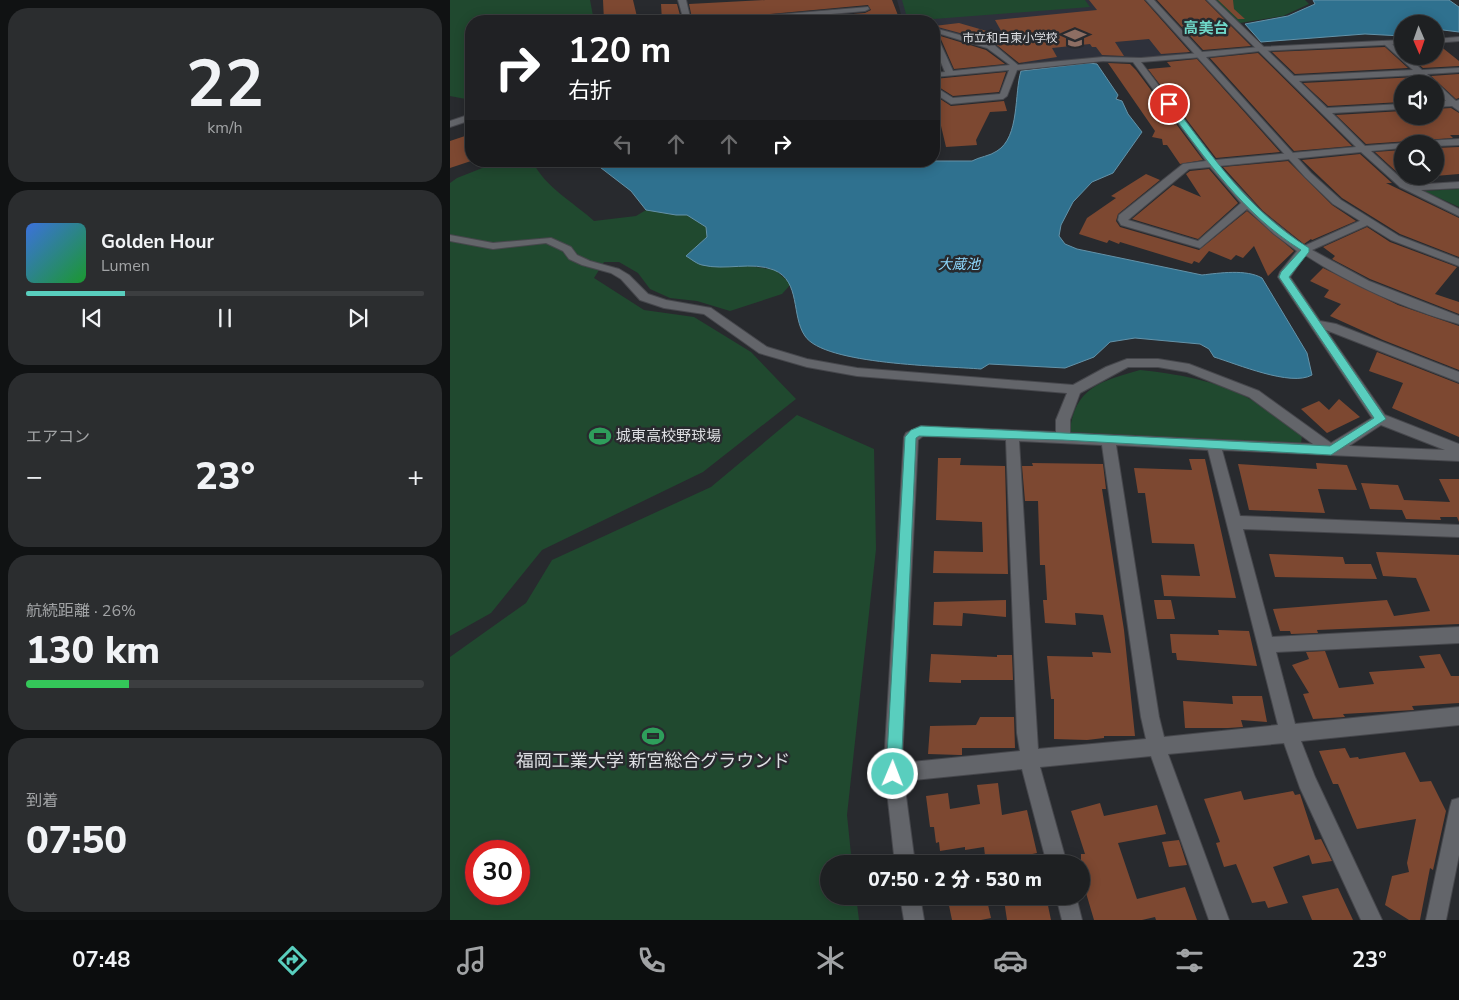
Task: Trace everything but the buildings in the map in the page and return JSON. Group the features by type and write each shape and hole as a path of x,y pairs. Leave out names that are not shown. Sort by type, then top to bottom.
{"street":[{"path":"865,0 867,15"},
{"path":"1150,0 1290,155 1337,202 1366,222 1395,238 1459,263"},
{"path":"1211,0 1391,176 1410,188 1459,212"},
{"path":"684,1 687,15"},
{"path":"803,15 866,10"},
{"path":"940,32 990,46 1014,64 1004,96 951,101 940,93"},
{"path":"1444,40 1459,39"},
{"path":"1388,43 1394,48"},
{"path":"940,75 1102,59 1135,60 1260,49 1394,43"},
{"path":"940,52 950,74"},
{"path":"1135,60 1235,192 1278,232 1333,267 1373,287 1459,320"},
{"path":"1413,65 1423,75"},
{"path":"1291,79 1459,70"},
{"path":"1444,94 1457,105"},
{"path":"1444,104 1457,105"},
{"path":"1324,111 1394,107"},
{"path":"450,124 465,119"},
{"path":"1444,143 1459,142"},
{"path":"1247,203 1200,245 1125,223 1122,220 1123,217 1186,166 1394,146"},
{"path":"1410,188 1459,185"},
{"path":"1366,222 1306,250 1284,274 1284,277 1380,419 1459,450"},
{"path":"450,238 493,246 547,240 568,249 573,257 625,277 644,297 664,304 707,311 763,350 807,363 857,372 1058,386 1075,390"},
{"path":"1316,324 1332,327 1378,347 1459,377"},
{"path":"1063,436 1063,420 1075,390 1110,370 1128,363 1158,363 1189,368 1254,394 1331,450"},
{"path":"1331,450 1380,419"},
{"path":"904,855 893,774 911,437 921,431 1063,436 1108,440 1459,456"},
{"path":"1012,435 1026,733 1033,778 1054,855"},
{"path":"1108,440 1150,717 1162,765 1219,920"},
{"path":"1214,445 1289,733 1307,781 1372,920"},
{"path":"1234,522 1459,531"},
{"path":"1266,645 1459,635"},
{"path":"893,774 1459,716"},
{"path":"1436,920 1459,807"},
{"path":"912,905 914,920"},
{"path":"1068,905 1072,920"}],"shaded area":[{"name":"市立和白東小学校","path":"897,0 1142,0 1188,53 1140,58 1111,56 1024,64 1001,46 940,30 940,15 901,15"}],"green space":[{"path":"450,0 590,0 593,15 465,15 465,99 450,96"},
{"path":"902,0 1085,0 1090,7 940,19 940,15 906,15"},
{"path":"1216,0 1305,0 1309,4 1283,16 1240,23"},
{"name":"城東高校野球場","path":"485,167 536,167 552,187 594,221 636,216 646,210 687,215 706,227 707,237 686,256 775,270 791,284 782,294 730,311 697,301 670,298 650,289 638,273 619,262 604,262 594,278 644,310 694,317 751,352 796,399 703,472 542,550 491,613 450,636 450,183 457,178"},
{"path":"1459,189 1459,207 1424,191"},
{"path":"1140,370 1209,382 1235,392 1262,406 1302,436 1301,444 1070,432 1077,405 1092,388 1114,378"},
{"name":"福岡工業大学 新宮総合グラウンド","path":"797,415 874,449 876,549 847,815 851,855 820,855 820,905 857,905 859,920 450,920 450,657 526,603 552,560 711,487"}],"water":[{"path":"1313,0 1449,0 1459,7 1459,32 1444,30 1444,15 1394,15 1394,36 1365,34 1261,42 1245,24 1288,16 1315,4"},
{"name":"大蔵池","path":"1089,63 1097,64 1118,95 1116,99 1122,101 1128,114 1142,132 1113,173 1092,182 1073,202 1061,225 1059,236 1065,244 1077,249 1202,275 1248,273 1262,278 1307,353 1312,375 1303,378 1278,376 1214,357 1209,349 1200,344 1135,338 1110,342 1094,357 1065,368 989,364 981,369 941,367 887,362 835,353 817,346 805,336 798,319 792,290 783,275 766,267 711,267 696,263 686,256 707,237 706,227 687,215 646,210 631,191 600,167 940,167 940,161 972,161 997,151 1009,136 1013,125 1021,71"}],"place":[{"name":"市立和白東小学校","path":"1075,38"},
{"name":"城東高校野球場","path":"600,436"},
{"name":"福岡工業大学 新宮総合グラウンド","path":"653,736"}],"district":[{"name":"高美台","path":"1206,28"}],"route":[{"path":"893,774 911,437 915,432 1063,436 1108,440 1331,450 1380,419 1284,277 1284,274 1301,253 1306,250 1278,232 1235,192 1169,104"}]}
